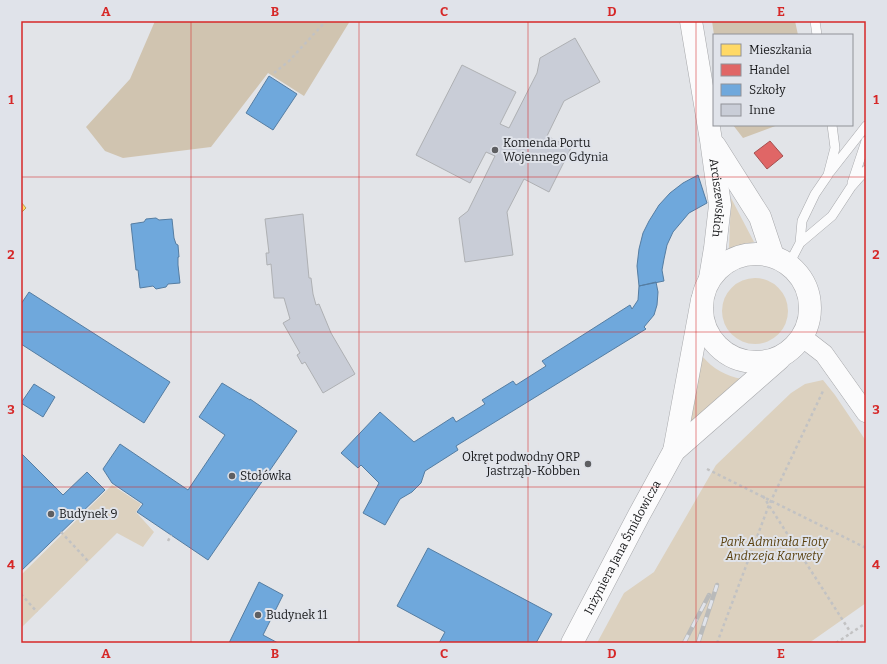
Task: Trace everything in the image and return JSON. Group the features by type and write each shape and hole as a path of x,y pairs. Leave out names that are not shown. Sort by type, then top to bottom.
{"street":[{"name":"Arciszewskich","path":"691,21 711,140 720,205 710,278"},
{"name":"Arciszewskich","path":"711,140 760,217 781,260"},
{"path":"757,254 781,260 804,282 809,298 810,315 802,337 793,348 782,356 767,362 752,363 738,360 724,353 713,343 706,330 702,316 702,300 710,278 719,268 730,260 743,255 757,254"},
{"name":"Inżyniera Jana Śmidowicza","path":"572,643 674,452 702,300"},
{"path":"802,337 824,354 866,413"},
{"name":"Inżyniera Jana Śmidowicza","path":"674,452 782,356"}],"lane":[{"path":"815,21 817,34"},
{"path":"828,175 835,148 832,126"},
{"path":"800,242 802,221 816,194 828,175 866,126"},
{"path":"851,187 866,141"},
{"path":"781,260 800,242 832,216 851,187 866,170"}],"path":[{"path":"274,73 289,61 326,21"},
{"path":"717,643 769,505 823,391 837,371"},
{"path":"707,469 866,548"},
{"path":"763,496 851,633"},
{"path":"61,532 88,562"},
{"path":"168,541 171,535"},
{"path":"21,594 37,612"},
{"path":"836,643 866,623"}],"green space":[{"path":"731,198 754,242 729,248"},
{"path":"755,278 767,281 778,288 785,299 788,311 785,323 778,334 767,341 755,344 743,341 732,334 725,323 722,311 725,299 732,288 743,281"},
{"path":"702,356 720,371 742,379 686,436"},
{"name":"Park Admirała Floty Andrzeja Karwety","path":"823,380 866,441 866,603 809,643 597,643 624,593 654,572 716,465 791,393 805,384"},
{"path":"112,485 141,504 136,512 154,532 143,547 117,533 21,628 21,575"}],"shaded area":[{"path":"155,21 350,21 304,96 268,73 211,147 123,158 105,151 86,127 130,79"},
{"path":"712,21 795,21 798,34 714,34"},
{"path":"734,126 775,126 743,138"}],"building: Mieszkania":[{"path":"21,202 26,208 21,213"}],"building: Handel":[{"path":"770,141 783,156 767,169 754,153"}],"building: Szkoły":[{"path":"269,76 297,94 273,130 246,113"},
{"path":"698,175 707,203 689,213 673,232 667,245 664,259 662,270 664,281 639,286 637,266 639,249 643,233 649,221 659,205 670,193 683,183"},
{"path":"156,218 159,220 172,219 174,238 176,244 178,245 180,283 168,284 166,287 156,289 153,286 140,288 138,270 136,270 131,224 144,222 146,219"},
{"path":"656,282 658,292 657,305 654,315 644,327 646,329 456,446 458,450 425,471 421,483 412,492 400,499 385,525 363,513 379,483 361,465 358,468 341,453 380,412 414,442 453,417 456,422 485,404 482,400 513,381 516,385 546,366 542,361 630,305 632,309 638,300 639,286"},
{"path":"29,292 170,382 144,423 21,344 21,304"},
{"name":"Stołówka","path":"222,383 250,399 297,431 208,560 137,512 143,504 112,483 103,469 120,444 188,490 225,435 199,417"},
{"path":"34,384 55,397 43,417 21,403"},
{"name":"Budynek 9","path":"21,453 63,495 87,472 105,490 21,571"},
{"path":"428,548 552,614 536,643 439,643 445,632 397,606"},
{"name":"Budynek 11","path":"259,582 283,595 263,635 278,643 229,643"}],"building: Inne":[{"name":"Komenda Portu Wojennego Gdynia","path":"575,38 600,82 564,101 547,136 571,148 549,192 524,179 507,212 513,255 465,262 459,218 468,211 495,156 486,152 470,183 416,155 462,65 516,92 500,124 509,128 537,73 540,58"},
{"path":"303,214 309,278 311,278 316,305 319,304 331,333 355,374 323,393 305,362 302,364 297,355 300,353 283,323 290,319 284,298 274,298 271,264 267,265 266,253 269,253 265,219"}],"railway":[{"path":"698,643 717,585"},
{"path":"684,643 709,595"}],"place":[{"name":"Komenda Portu Wojennego Gdynia","path":"495,150"},
{"name":"Okręt podwodny ORP Jastrząb-Kobben","path":"588,464"},
{"name":"Stołówka","path":"232,476"},
{"name":"Budynek 9","path":"51,514"},
{"name":"Budynek 11","path":"258,615"}]}
